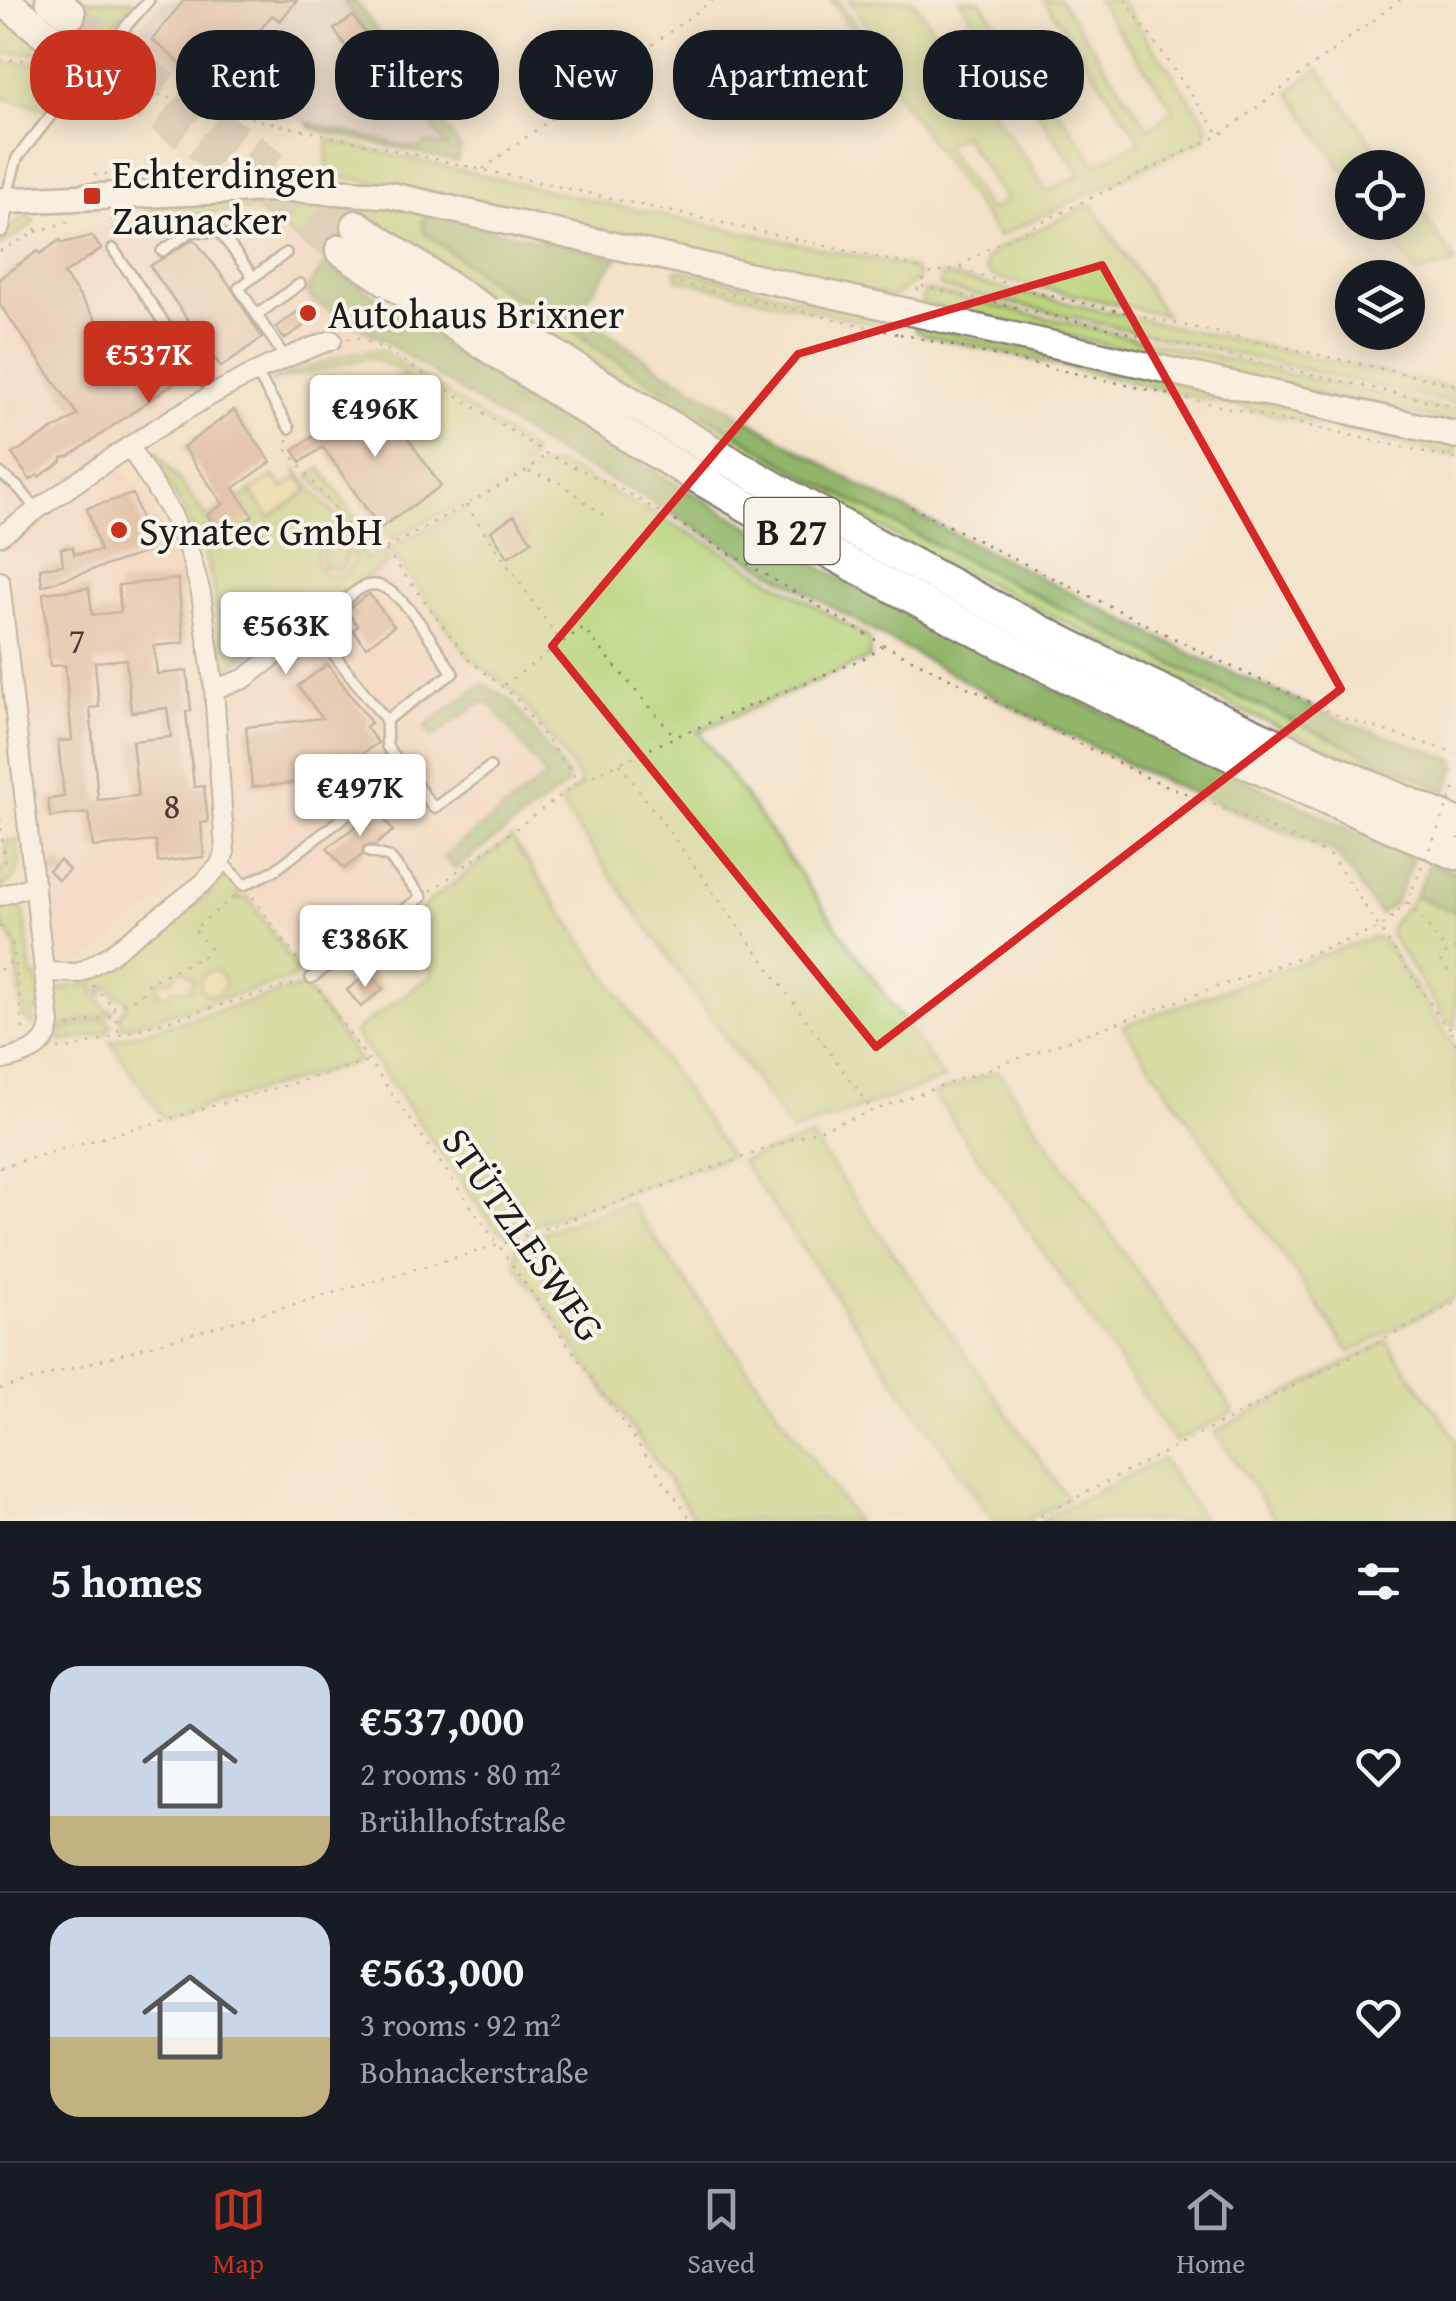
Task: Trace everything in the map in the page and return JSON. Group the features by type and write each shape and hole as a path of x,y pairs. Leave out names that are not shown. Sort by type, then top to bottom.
{"highway":[{"path":"3,0 58,18"},
{"name":"B 27","path":"1456,824 1183,702 895,556 349,238 636,440 878,579 1163,724 1456,854"}],"main road":[{"path":"3,200 281,188 389,195 902,322 1456,435"}],"street":[{"path":"0,228 3,200"},
{"path":"0,536 129,446 214,395 286,358 332,340"},
{"path":"46,972 69,975 86,970 204,883 222,860 225,825 204,611 190,554 161,495 129,446"},
{"path":"0,581 46,972 38,1044 0,1061"},
{"path":"214,688 244,680 332,612"},
{"path":"0,896 35,885"}],"lane":[{"path":"122,30 148,0"},
{"path":"3,200 17,158 47,120"},
{"path":"162,251 192,231 220,232 253,277"},
{"path":"113,249 214,395"},
{"path":"286,253 239,288 286,358"},
{"path":"258,314 300,284"},
{"path":"256,372 289,428"},
{"path":"0,473 36,509"},
{"path":"332,612 366,586 386,588 408,608 453,673 386,720"},
{"path":"312,627 386,720 387,748 434,808 490,767"},
{"path":"222,860 244,885 275,870 357,808"},
{"path":"311,978 422,897 389,857 370,852"}],"path":[{"path":"482,170 712,0"},
{"path":"1125,0 1220,135"},
{"path":"156,94 912,266 928,274 958,268 989,248 1220,135 1400,0"},
{"path":"0,60 30,60"},
{"path":"87,175 122,173"},
{"path":"111,217 116,239 113,249"},
{"path":"36,232 77,218"},
{"path":"958,268 1037,293 1456,385"},
{"path":"928,274 920,286 1456,407"},
{"path":"680,283 902,322 1456,459"},
{"path":"332,340 359,338 387,350 547,454 621,490 884,645 1146,777 1332,857 1453,1031 1456,1044"},
{"path":"289,428 287,450 368,550 385,548 527,471 547,454"},
{"path":"527,471 562,484 604,517"},
{"path":"465,504 562,643"},
{"path":"911,506 1230,666 1346,719 1456,753"},
{"path":"385,548 468,659 503,686 579,782"},
{"path":"503,686 583,628 675,737"},
{"path":"422,897 579,782 675,737 869,656 884,645"},
{"path":"620,763 872,1110"},
{"path":"0,1388 499,1245 1381,928 1407,902 1456,785"},
{"path":"0,818 4,865 0,868"},
{"path":"112,1008 139,998 149,982 202,958 210,948 194,928 236,896 244,885"},
{"name":"STÜTZLESWEG","path":"244,885 692,1521"},
{"path":"1407,902 1448,952"},
{"path":"0,926 14,946 38,1044"},
{"path":"1456,948 1442,956 1448,972 1456,971"},
{"path":"0,970 16,958"},
{"path":"86,970 112,1008 120,1035"},
{"path":"38,1044 64,1050 311,978"},
{"path":"38,1044 56,1037 58,1029 115,1015"},
{"path":"0,1167 368,1061"},
{"path":"1032,1521 1456,1302"}],"highlighted area":[{"path":"1102,265 1341,689 876,1047 552,646 798,354"}],"shaded area":[{"path":"164,0 343,0 364,30 335,30 335,120 429,120 449,148 427,143 418,149 291,120 315,120 315,30 176,30 176,65 156,48 156,30 138,30"},
{"path":"253,203 327,262 306,290 312,300 380,338 309,367 286,344 106,449 150,501 181,571 191,682 226,670 324,596 329,603 389,562 477,673 511,701 565,784 317,967 307,964 237,871 237,854 212,852 193,877 85,962 70,964 61,961 54,951 8,553 0,536 0,259 32,242 110,222"}],"green space":[{"path":"72,0 133,1 108,30 53,30 74,3"},
{"path":"343,0 355,0 376,30 364,30"},
{"path":"831,0 838,0 859,30 852,30"},
{"path":"849,0 913,0 934,30 923,30 923,120 998,120 1048,191 1081,175 1043,120 1065,120 1096,164 1141,141 1084,58 1084,35 1149,129 1174,109 1097,0 1120,0 1207,123 1206,135 998,237 903,102 903,30 869,30","holes":["962,135 1006,200 989,211 944,145"]},
{"path":"960,0 980,0 1001,30 981,30"},
{"path":"1044,0 1060,0 1081,30 1065,30"},
{"path":"0,12 30,35 30,53 0,54"},
{"path":"0,63 30,63 30,104 0,97"},
{"path":"1319,69 1377,150 1335,150 1335,158 1289,92"},
{"path":"428,120 440,120 461,149 457,162 312,129 307,123 418,149 427,143 447,147"},
{"path":"328,140 909,267 916,271 918,279 893,297 492,205 326,176"},
{"path":"301,201 431,212 425,233 509,295 532,302 593,346 804,475 1224,690 1446,790 1441,799 1247,713 924,552 650,399 488,295 420,246 361,213 328,261 255,209 146,218 145,211 174,204"},
{"path":"1091,204 1165,315 993,277 985,269 993,251"},
{"path":"31,213 32,225 0,246 8,229"},
{"path":"425,215 618,257 587,298 585,312 656,366 873,493 1208,662 1351,724 1455,760 1446,790 1224,690 804,475 593,346 532,302 509,295 425,233"},
{"path":"1425,218 1456,263 1425,272 1425,260 1407,260 1393,240 1425,240"},
{"path":"327,262 447,347 822,568 1054,689 1413,859 1394,904 1379,914 1336,853 1165,782 1039,721 887,639 634,492 552,451 380,338 312,300 306,290"},
{"path":"676,269 886,319 883,326 677,279"},
{"path":"942,275 1456,389 1456,404 944,288 939,284"},
{"path":"925,290 1456,412 1456,424 921,303"},
{"path":"916,325 1456,445 1456,456 925,335 915,330"},
{"path":"382,350 532,451 527,464 509,479 391,539 380,528 440,486 376,392 394,378 405,376 403,372 367,358 270,380 357,352"},
{"path":"156,451 222,537 241,498 251,491 270,518 308,491 295,469 366,559 380,551 385,552 389,562 329,603 324,596 226,670 217,603 204,550 154,457","holes":["338,539 346,542 354,557 340,577 318,567 322,543"]},
{"path":"558,464 706,541 869,638 870,658 699,731 944,1079 792,1132 559,802 581,785 574,770 514,691 470,658 392,553 394,546 543,466"},
{"path":"321,468 368,536 362,536 310,476"},
{"path":"334,545 343,549 347,558 343,567 334,571 325,567 321,558 325,549"},
{"path":"483,684 511,700 568,776 567,785 455,869 443,857 546,777 493,706 481,702 432,737 424,727"},
{"path":"511,838 730,1156 506,1234 495,1228 354,1032 433,974 400,925"},
{"path":"18,840 16,875 0,888 0,871 7,866 5,841"},
{"path":"1430,863 1456,872 1456,912 1415,896"},
{"path":"224,875 231,875 241,886 237,900 248,897 297,970 292,979 122,1027 119,1016 127,1006 125,998 116,997 109,985 104,996 93,981 208,895"},
{"path":"1415,896 1456,912 1456,1027 1446,1021 1390,934 1391,925"},
{"path":"13,903 24,912 32,976 37,976 40,1009 34,1011 33,1025 23,1017 15,944 0,921 0,905"},
{"path":"1373,937 1383,940 1456,1049 1456,1297 1350,1352 1123,1026"},
{"path":"90,984 106,1010 113,1013 54,1029 56,994 63,988"},
{"path":"304,986 360,1061 164,1119 110,1041"},
{"path":"106,1019 112,1025 106,1033 60,1042 59,1032"},
{"path":"998,1071 1234,1412 1175,1442 934,1094"},
{"path":"811,1137 1068,1499 1025,1521 994,1521 741,1161"},
{"path":"629,1202 856,1521 697,1521 516,1264 516,1245 526,1238"},
{"path":"1387,1341 1456,1439 1456,1521 1277,1521 1215,1432"},
{"path":"1161,1459 1204,1521 1039,1521"}],"sand":[{"path":"274,476 283,488 299,477 308,490 270,518 251,491"},
{"path":"330,539 346,542 354,557 347,572 334,577 323,574 315,559 322,543","holes":["331,545 343,548 347,555 343,567 325,567 325,549"]},
{"path":"183,969 194,978 190,989 174,988 168,995 158,995 158,984 173,980"},
{"path":"212,971 224,983 212,995 200,983"}],"building":[{"path":"184,0 297,0 280,21 272,15 260,30 176,30 176,59 156,43 156,35"},
{"path":"353,16 363,30 335,30"},
{"path":"92,236 101,249 64,274 138,380 173,355 187,374 30,480 12,454 78,415 0,305 0,278 60,240 62,243"},
{"path":"194,239 231,287 262,338 221,367 150,266"},
{"path":"311,302 320,315 284,339 276,327"},
{"path":"376,392 441,486 380,528 323,447 301,462 293,450"},
{"path":"234,410 271,462 234,488 253,516 222,537 207,515 223,504 183,447"},
{"name":"Synatec GmbH","path":"133,494 151,551 42,586 40,568 63,565 61,548 73,547 74,554 100,551 87,508"},
{"path":"514,515 532,541 508,557 491,531"},
{"path":"178,579 184,643 154,646 157,674 187,671 191,711 186,712 194,787 204,786 208,822 201,823 204,857 158,862 156,841 93,847 89,813 50,817 48,799 64,797 58,741 72,740 65,665 50,666 43,593 89,588 92,615 121,612 118,585","holes":["126,659 131,712 167,708 171,737 132,741 138,796 98,800 90,708 99,707 95,662"]},
{"path":"369,594 394,626 366,647 353,630 358,626 346,610"},
{"path":"328,664 371,723 366,727 378,743 323,780 252,787 246,727 322,718 298,686"},
{"path":"377,810 393,831 375,845 364,846 362,855 344,869 327,848"},
{"path":"60,860 69,870 58,880 49,870"},
{"path":"370,972 383,989 361,1007 347,990"}],"tunnel":[{"path":"70,14 357,226"},
{"path":"156,115 341,250"}],"place":[{"name":"Echterdingen Zaunacker","path":"92,196"},
{"name":"Autohaus Brixner","path":"308,313"},
{"name":"Synatec GmbH","path":"119,530"}]}
